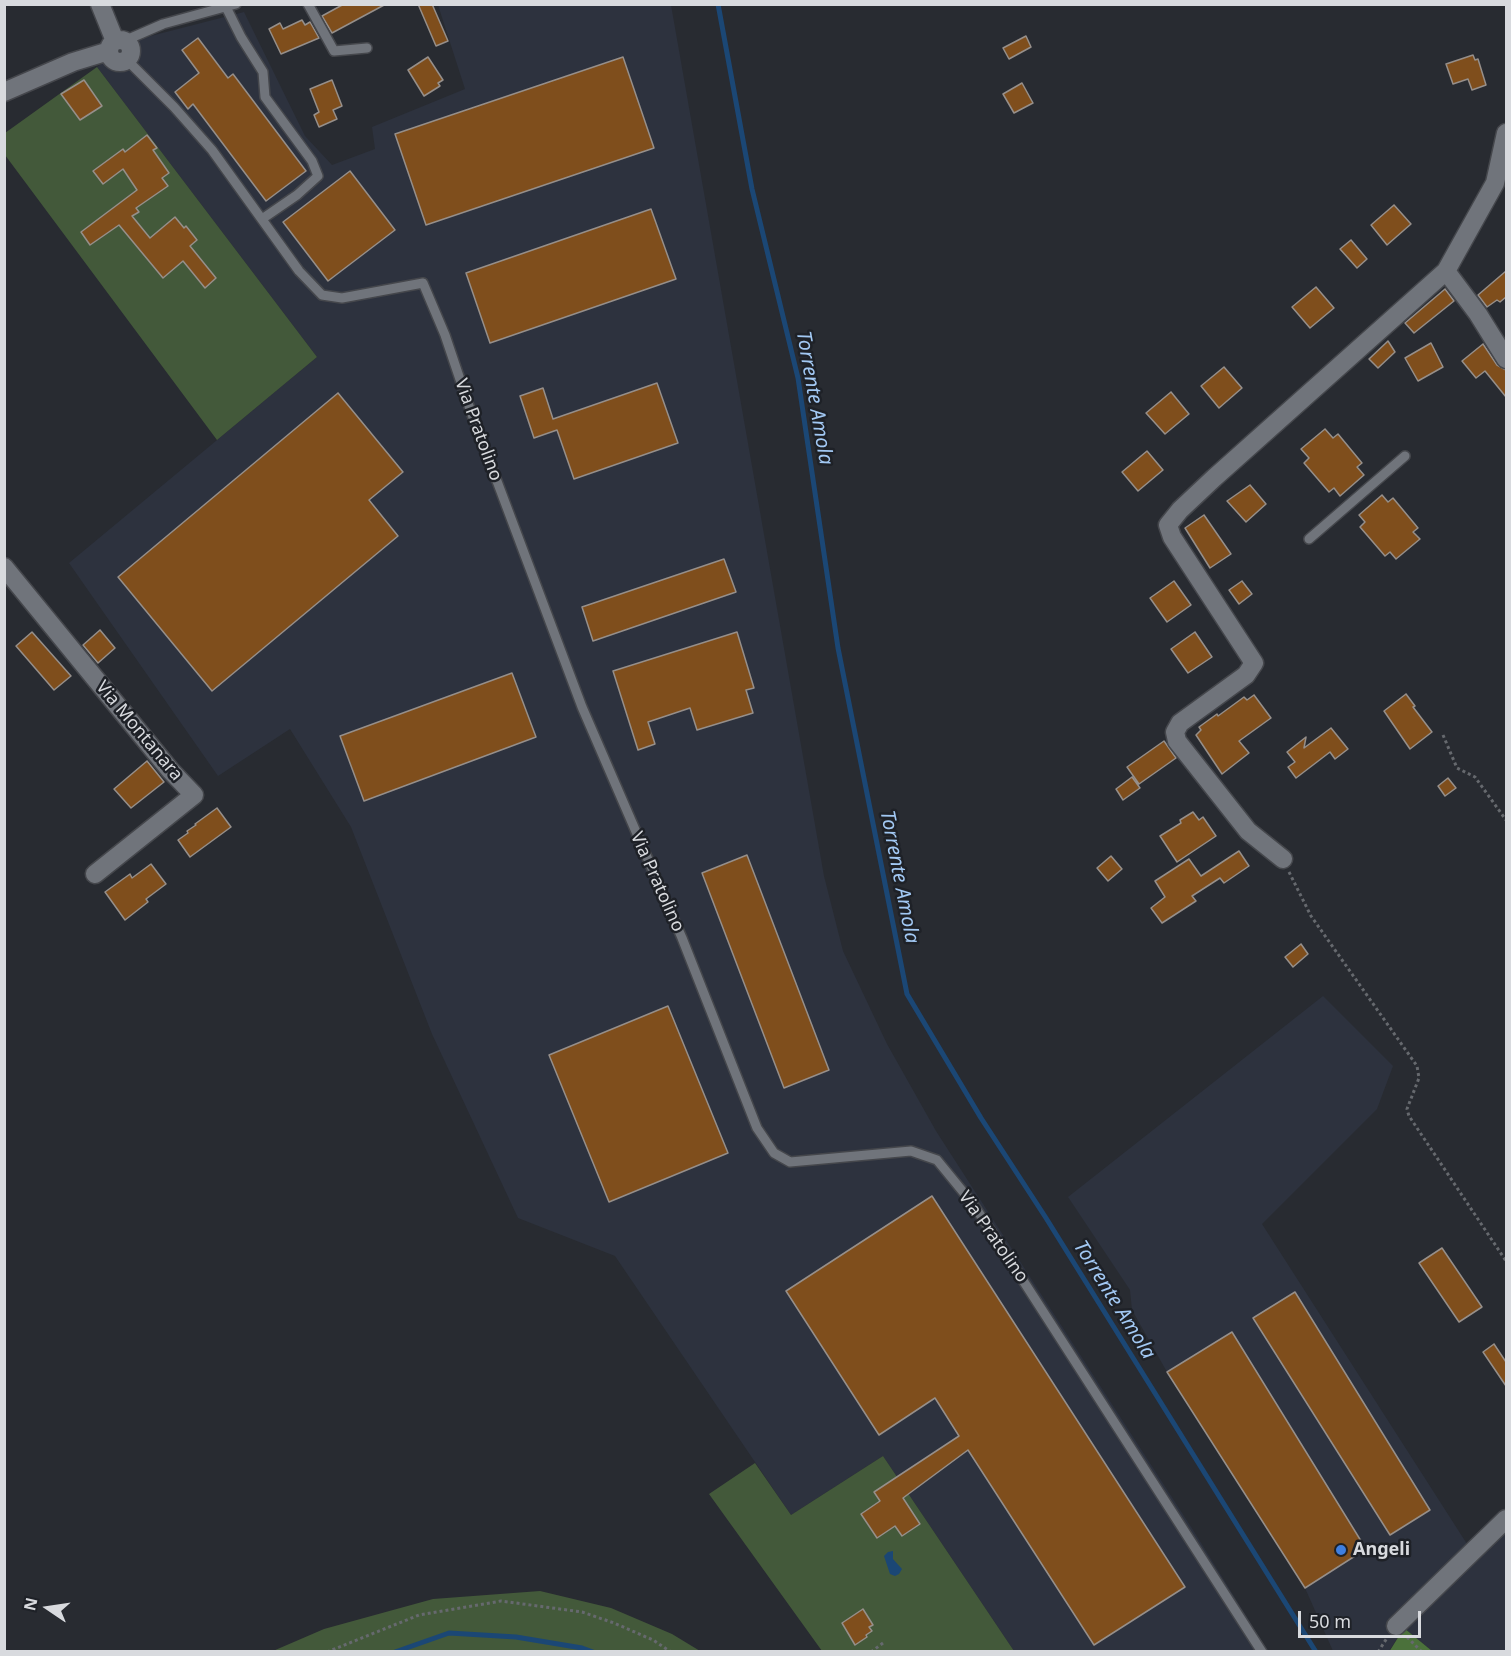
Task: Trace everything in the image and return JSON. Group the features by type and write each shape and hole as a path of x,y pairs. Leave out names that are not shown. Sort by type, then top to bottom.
{"street":[{"path":"100,4 116,44 130,50 126,59"},
{"path":"4,92 116,44"},
{"path":"1283,859 1248,831 1177,741 1175,732 1180,723 1246,675 1254,663 1172,537 1168,525 1180,510 1214,478 1446,271 1495,183 1506,133"},
{"path":"1446,271 1478,314 1506,359"},
{"name":"Via Montanara","path":"4,567 170,770 194,795 95,874"},
{"path":"1396,1626 1506,1519"}],"lane":[{"path":"308,4 334,51 367,48"},
{"path":"116,44 163,24 231,6 241,36 263,72 265,96 312,161 318,176 297,195 262,219"},
{"name":"Via Pratolino","path":"126,59 174,107 212,150 299,271 322,295 342,298 423,283 445,335 471,412 582,707 682,938 757,1128 774,1153 790,1162 911,1151 937,1160 973,1204 1012,1263 1262,1652"},
{"path":"1309,539 1405,456"}],"path":[{"path":"1443,735 1457,768 1475,777 1506,820"},
{"path":"1283,859 1311,916 1417,1066 1419,1078 1407,1108 1408,1116 1506,1261"},
{"path":"327,1652 419,1615 501,1601 582,1612 653,1640 671,1652"},
{"path":"871,1652 883,1642"}],"shaded area":[{"path":"438,5 671,5 824,876 843,951 887,1044 936,1131 1193,1530 1268,1651 1014,1651 883,1456 791,1515 615,1256 518,1218 432,1034 351,827 290,729 218,776 69,563 317,357 97,67 135,40 244,12 305,136 332,165 375,149 372,127 465,89"},
{"path":"1323,996 1393,1066 1377,1109 1262,1224 1476,1558 1506,1529 1506,1651 1432,1651 1404,1628 1389,1651 1333,1651 1305,1588 1167,1372 1132,1310 1130,1290 1068,1197"}],"green space":[{"path":"97,67 317,357 217,440 5,155 5,133"},
{"path":"883,1456 1014,1651 822,1651 709,1494 755,1463 791,1515"},
{"path":"540,1591 611,1608 672,1634 700,1651 273,1651 324,1629 433,1599"},
{"path":"1404,1628 1432,1651 1389,1652"}],"water":[{"path":"893,1551 893,1559 902,1569 895,1576 890,1574 884,1556"}],"building":[{"path":"344,4 386,4 332,33 322,16"},
{"path":"418,4 432,4 448,41 436,46"},
{"path":"302,20 305,25 310,22 319,38 281,54 269,29 280,23 283,29"},
{"path":"1026,36 1031,47 1009,59 1003,48"},
{"path":"198,38 228,78 233,74 306,171 266,201 193,104 188,109 175,92 199,73 182,50"},
{"path":"1473,55 1475,60 1478,59 1486,85 1472,90 1468,79 1453,84 1446,64"},
{"path":"428,57 443,80 438,83 440,86 424,96 408,70"},
{"path":"623,57 654,148 426,225 395,134"},
{"path":"84,80 102,106 80,120 61,94"},
{"path":"332,80 342,106 333,110 337,119 319,127 314,115 319,112 310,89"},
{"path":"1022,83 1033,103 1014,113 1003,94"},
{"path":"147,135 157,148 153,150 169,173 162,178 168,186 136,208 139,212 132,216 150,238 175,217 184,228 186,226 197,240 190,246 216,278 205,288 183,261 163,278 119,225 90,245 81,232 137,190 123,169 103,184 93,171 123,149 125,152"},
{"path":"350,171 395,230 328,281 283,222"},
{"path":"1394,205 1411,224 1387,245 1371,225"},
{"path":"651,209 676,279 490,343 466,273"},
{"path":"1351,240 1367,259 1357,268 1340,249"},
{"path":"1506,271 1506,297 1487,307 1478,295"},
{"path":"1316,287 1334,308 1310,328 1292,307"},
{"path":"1445,289 1454,301 1414,333 1405,323"},
{"path":"1388,341 1395,352 1378,368 1369,359"},
{"path":"1431,343 1443,367 1418,381 1405,358"},
{"path":"1483,344 1497,365 1506,370 1506,397 1485,371 1476,378 1462,361"},
{"path":"1224,367 1242,388 1219,408 1201,386"},
{"path":"657,383 678,443 574,479 557,430 534,438 520,396 543,388 553,419"},
{"path":"1171,392 1189,414 1165,434 1146,413"},
{"path":"338,393 403,472 369,500 398,536 212,691 118,577"},
{"path":"1325,429 1333,438 1338,434 1362,463 1357,467 1364,475 1340,496 1334,488 1329,492 1304,463 1309,458 1301,449"},
{"path":"1147,451 1163,470 1138,491 1122,472"},
{"path":"1250,485 1266,504 1246,522 1227,501"},
{"path":"1382,495 1388,502 1393,498 1418,528 1413,532 1420,539 1396,559 1390,552 1385,556 1360,527 1365,522 1359,515"},
{"path":"1204,515 1231,554 1210,568 1185,528"},
{"path":"724,559 736,592 593,641 582,607"},
{"path":"1174,581 1191,605 1167,622 1150,598"},
{"path":"1242,581 1252,594 1239,604 1229,590"},
{"path":"100,630 115,648 98,663 83,645"},
{"path":"32,632 71,676 54,690 16,646"},
{"path":"737,632 754,688 746,690 753,713 697,730 690,708 648,722 655,744 638,750 613,671"},
{"path":"1195,632 1212,657 1188,673 1171,649"},
{"path":"512,673 536,737 364,801 340,736"},
{"path":"1406,694 1432,732 1410,749 1384,711"},
{"path":"1254,695 1271,718 1239,741 1249,753 1222,774 1196,735 1201,730 1199,727 1244,697 1247,700"},
{"path":"1331,728 1348,749 1335,759 1330,752 1296,778 1288,767 1295,762 1287,752 1306,737 1304,748"},
{"path":"1164,741 1176,758 1139,784 1127,767"},
{"path":"147,761 164,782 131,808 114,789"},
{"path":"1132,777 1140,788 1123,800 1116,789"},
{"path":"1448,778 1456,788 1445,796 1438,786"},
{"path":"217,808 231,827 190,857 178,840"},
{"path":"1193,812 1199,820 1203,817 1216,836 1177,862 1160,836 1181,823 1180,820"},
{"path":"1239,851 1249,866 1224,883 1220,878 1192,896 1196,901 1162,923 1151,908 1165,897 1155,881 1189,859 1201,876"},
{"path":"747,855 829,1070 784,1088 702,873"},
{"path":"1111,856 1122,869 1108,881 1097,868"},
{"path":"151,864 166,884 146,899 148,902 125,920 105,892 130,874 132,878"},
{"path":"1301,944 1308,954 1293,967 1285,957"},
{"path":"668,1006 728,1153 609,1202 549,1055"},
{"path":"932,1196 1185,1587 1094,1645 968,1450 903,1498 920,1524 902,1536 895,1526 877,1538 861,1514 880,1501 874,1492 959,1436 935,1398 879,1435 786,1291"},
{"path":"1442,1248 1482,1307 1459,1322 1419,1263"},
{"path":"1295,1292 1430,1510 1390,1535 1253,1318"},
{"path":"1232,1332 1366,1549 1305,1588 1167,1372"},
{"path":"1494,1344 1506,1362 1506,1386 1483,1352"},
{"path":"863,1609 873,1625 869,1627 872,1631 855,1645 842,1623"}],"waterway":[{"name":"Torrente Amola","path":"718,4 752,189 798,378 838,648 907,994 981,1118 1046,1218 1316,1652"},
{"path":"395,1652 449,1633 516,1637 582,1648 593,1652"}],"place":[{"name":"Angeli","path":"1341,1550"}]}
